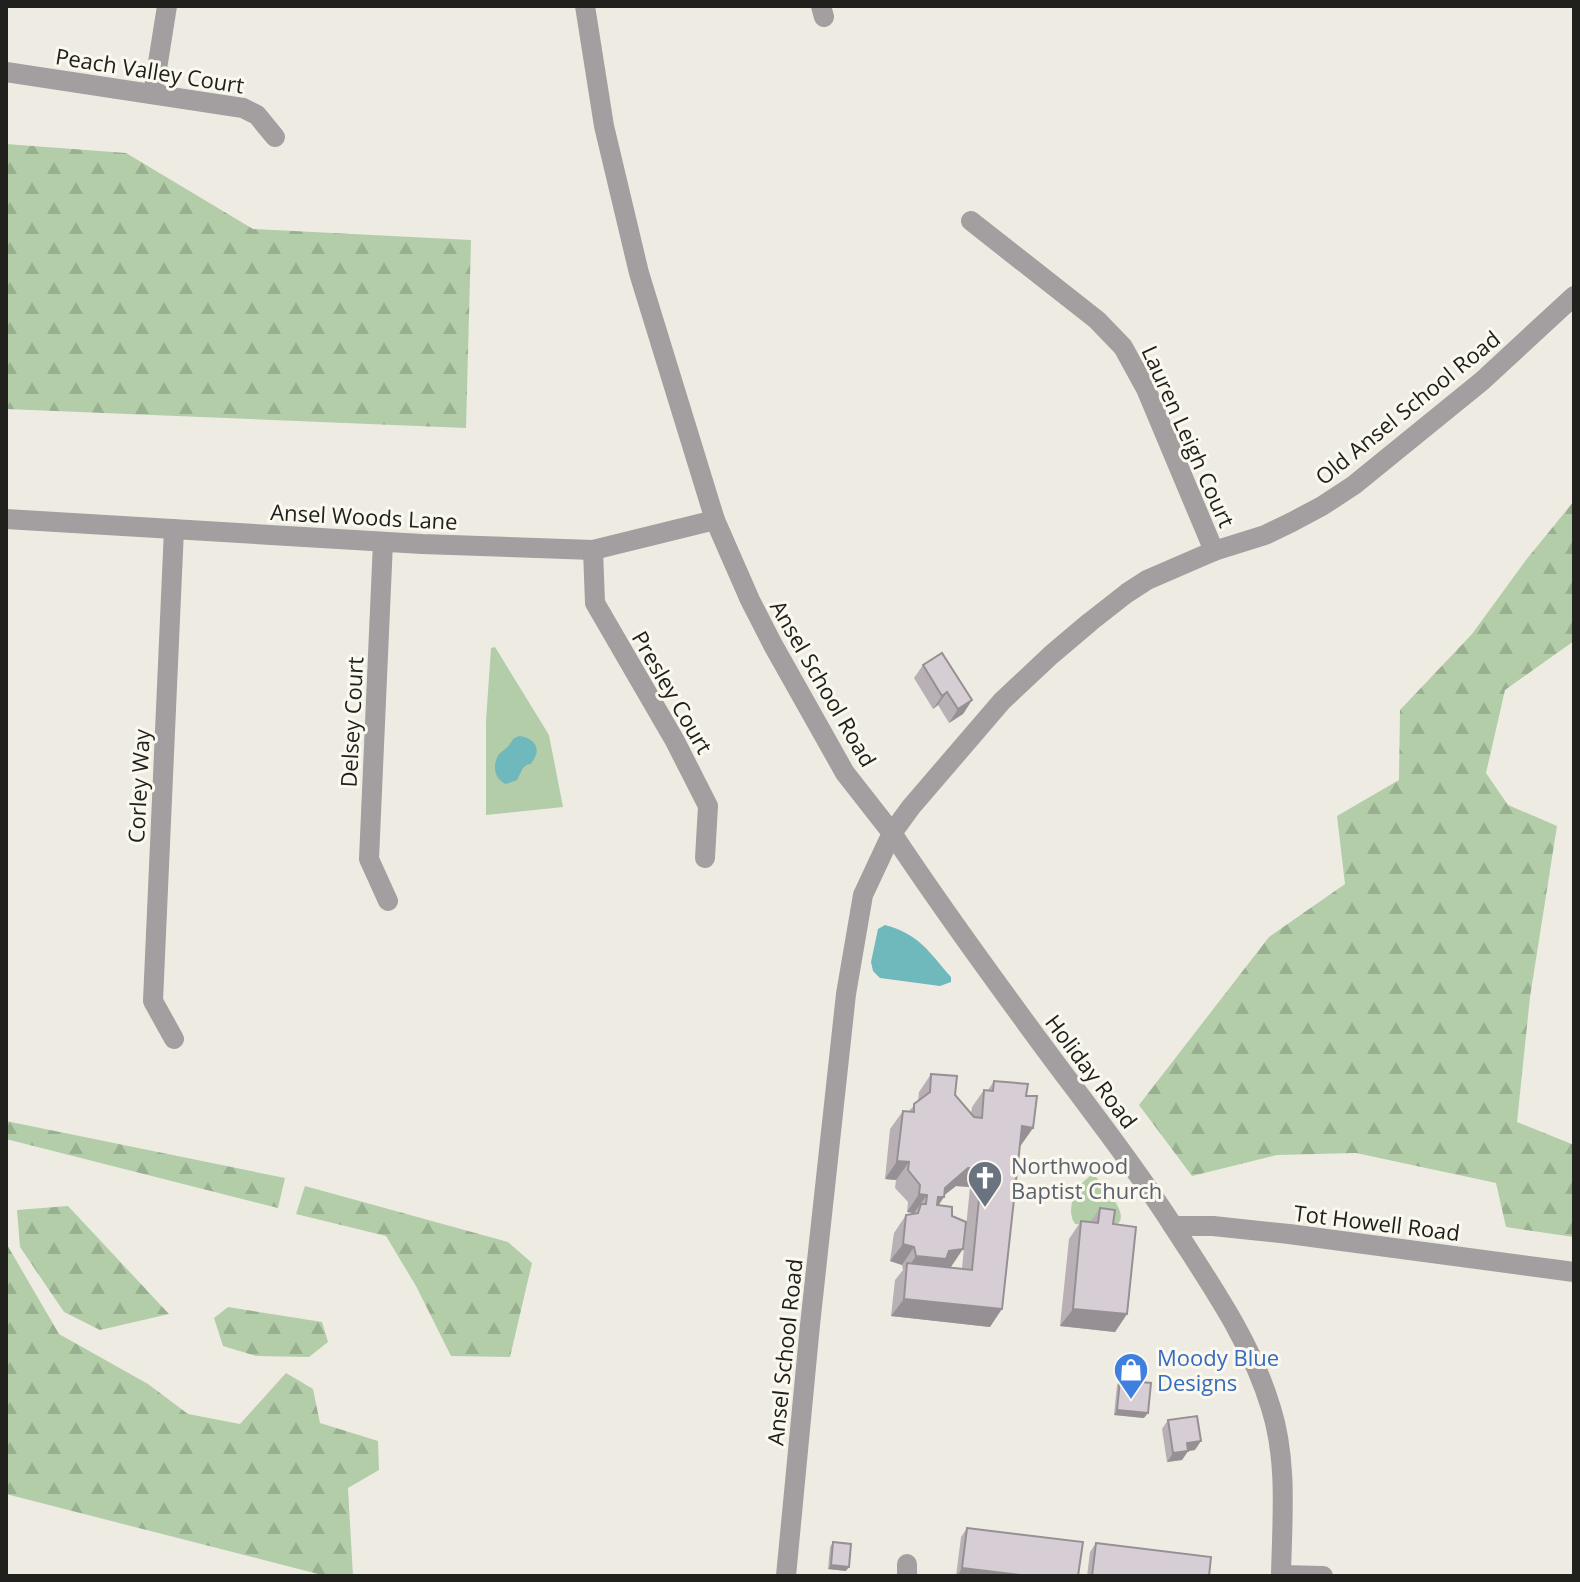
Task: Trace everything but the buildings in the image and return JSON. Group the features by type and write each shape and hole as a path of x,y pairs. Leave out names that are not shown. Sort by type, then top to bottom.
{"street":[{"path":"153,94 167,6"},
{"name":"Ansel School Road","path":"585,6 604,126 632,247 715,520 750,600 787,671 845,773 892,833 863,895 846,994 786,1576"},
{"name":"Peach Valley Court","path":"6,72 252,111 275,137"},
{"name":"Lauren Leigh Court","path":"971,221 1097,320 1123,347 1146,389 1214,551"},
{"name":"Old Ansel School Road","path":"892,833 1002,701 1051,655 1127,593 1172,568 1265,535 1322,506 1354,485 1482,381 1574,296"},
{"name":"Ansel Woods Lane","path":"6,519 383,542 593,550 715,520"},
{"name":"Corley Way","path":"174,529 153,1001 174,1039"},
{"name":"Delsey Court","path":"383,542 369,859 388,901"},
{"name":"Presley Court","path":"593,550 595,603 675,741 708,806 705,858"},
{"name":"Holiday Road","path":"892,833 1119,1148 1237,1328 1259,1373 1278,1436 1283,1472 1281,1575"},
{"name":"Tot Howell Road","path":"1173,1226 1213,1226 1289,1234 1574,1272"},
{"path":"1281,1575 1323,1576"}],"green space":[{"path":"6,144 126,153 253,229 471,240 466,428 6,409"},
{"path":"1574,501 1574,641 1505,690 1486,773 1508,805 1557,826 1530,997 1517,1122 1574,1145 1574,1237 1506,1227 1496,1183 1356,1153 1277,1155 1192,1176 1139,1105 1269,937 1345,884 1337,816 1399,780 1400,710 1472,634"},
{"path":"495,647 549,735 563,807 486,815 486,721 491,648"},
{"path":"6,1121 285,1178 278,1208 6,1139"},
{"path":"1090,1176 1096,1177 1120,1211 1120,1222 1115,1226 1075,1224 1072,1218 1074,1198"},
{"path":"305,1186 508,1242 532,1263 510,1357 451,1356 416,1286 386,1236 296,1214"},
{"path":"68,1206 169,1314 100,1330 64,1312 20,1247 17,1210"},
{"path":"6,1243 59,1334 148,1384 188,1414 240,1424 286,1373 313,1389 320,1423 378,1441 379,1470 348,1488 353,1576 326,1576 6,1494"},
{"path":"228,1307 322,1322 328,1342 309,1357 256,1356 223,1346 214,1318"}],"water":[{"path":"519,736 534,743 536,754 517,780 506,784 497,775 495,763 499,754"},
{"path":"885,925 907,933 922,945 951,977 951,982 940,986 880,978 873,971 871,962 878,929"}],"place":[{"name":"Northwood Baptist Church","path":"985,1209"},
{"name":"Moody Blue Designs","path":"1131,1401"}]}
